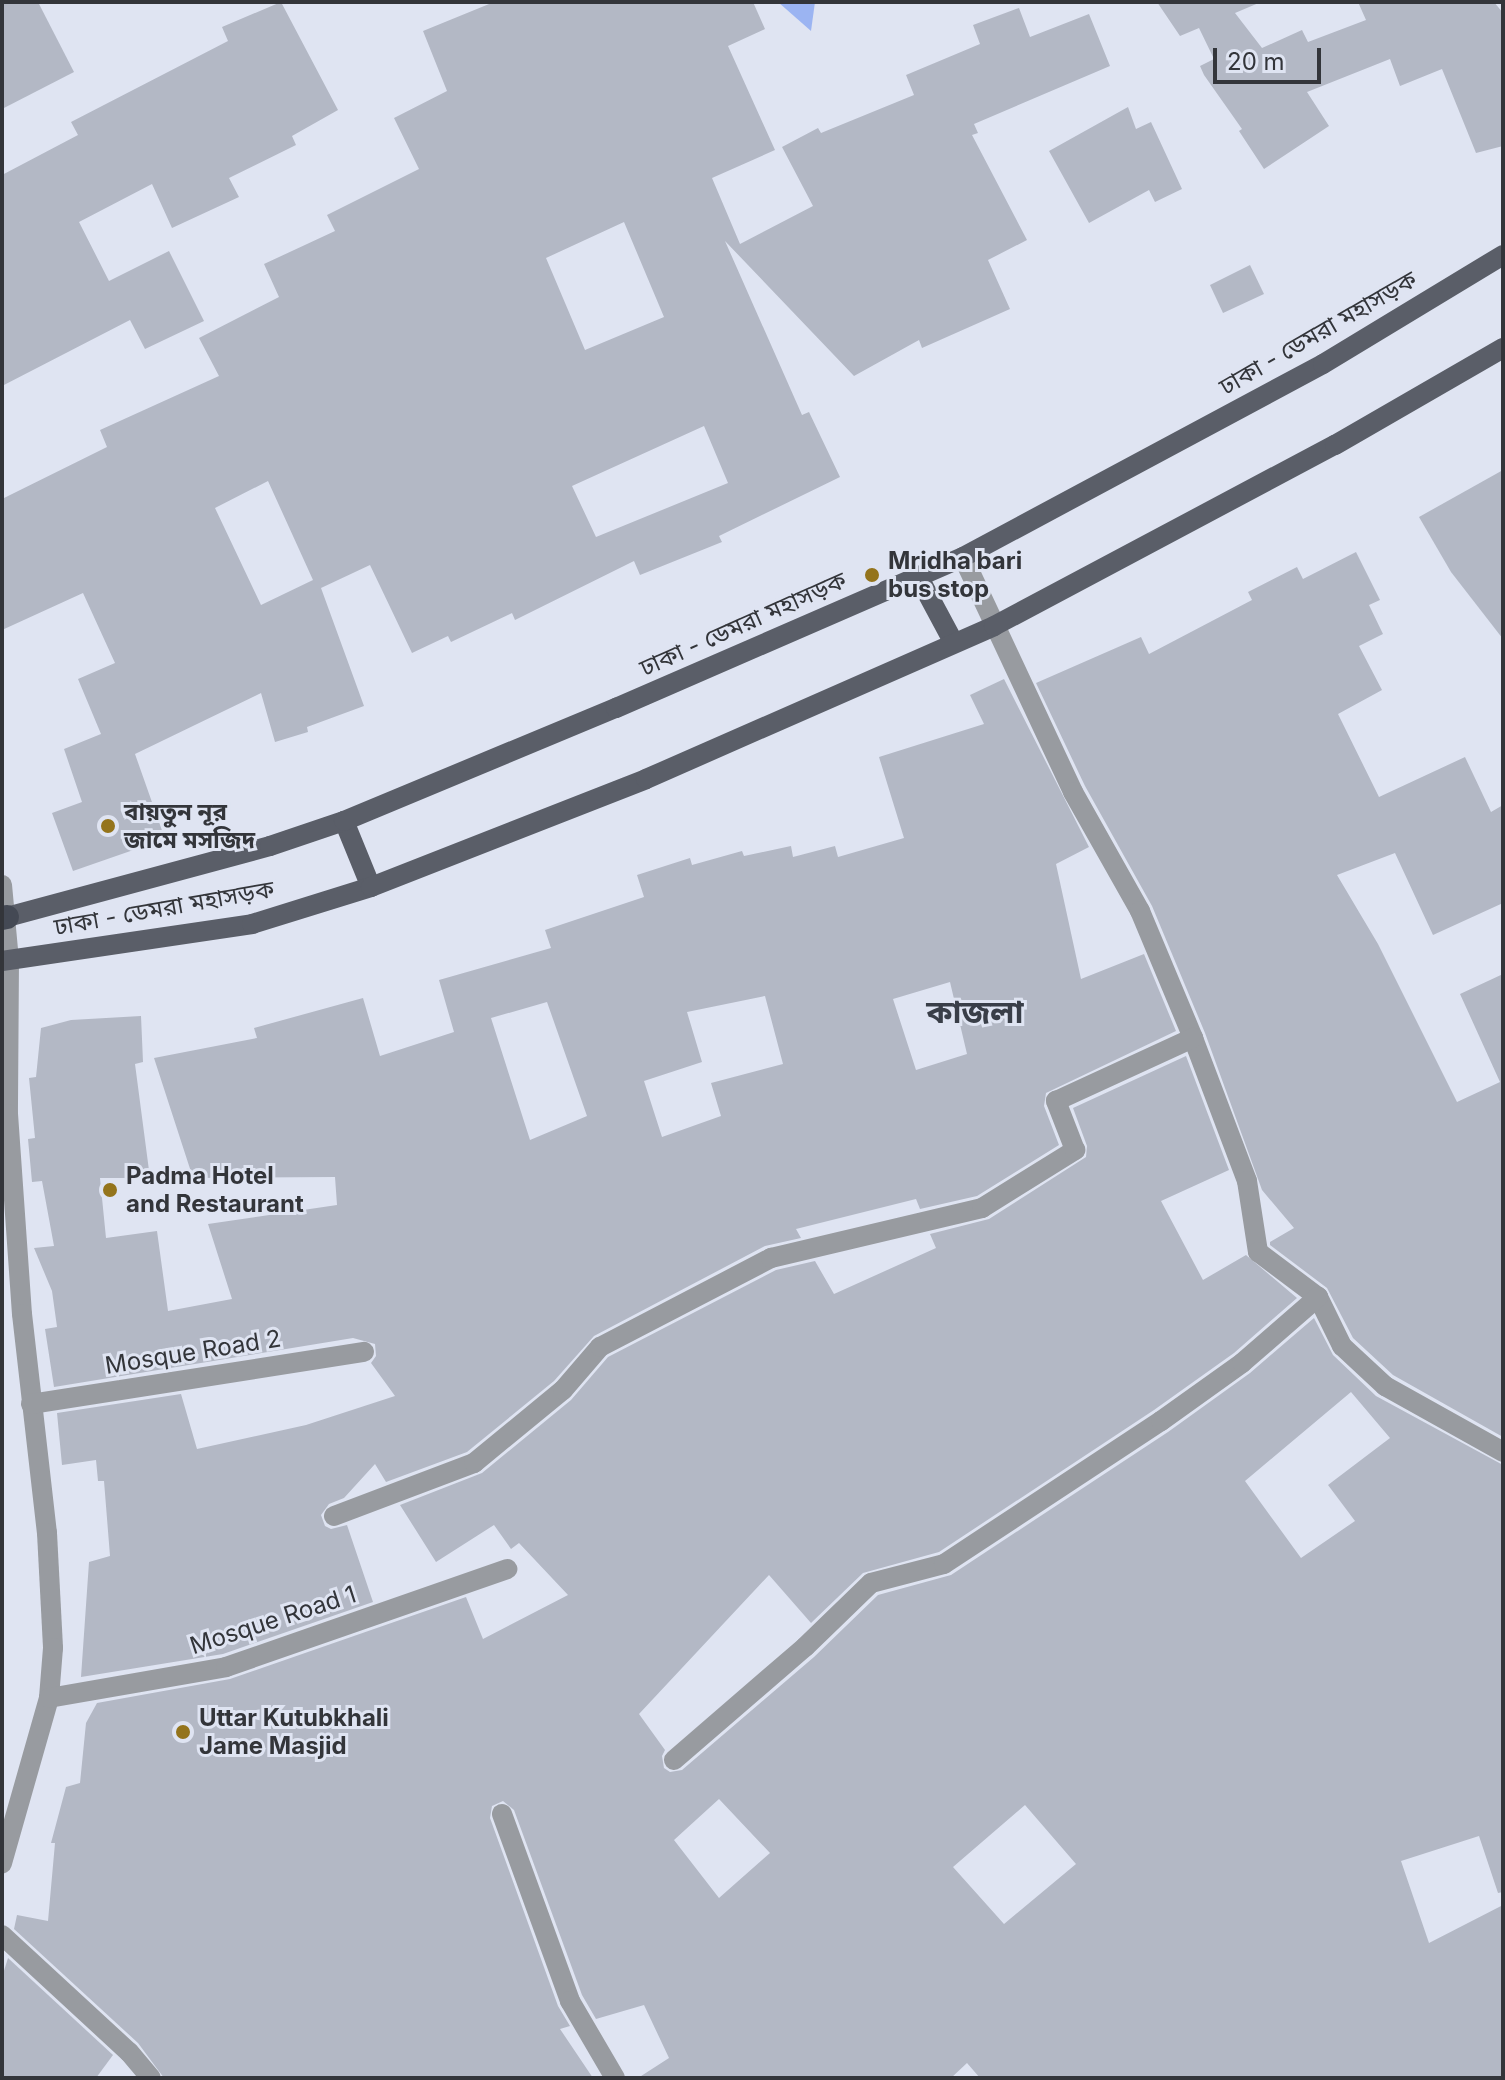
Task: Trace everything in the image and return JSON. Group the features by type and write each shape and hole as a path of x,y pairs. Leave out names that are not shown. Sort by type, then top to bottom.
{"main road":[{"name":"ঢাকা - ডেমরা মহাসড়ক","path":"4,917 270,846 344,821 963,557 1323,364 1503,255"},
{"name":"ঢাকা - ডেমরা মহাসড়ক","path":"5,961 252,924 371,887 646,779 994,626 1335,445 1503,348"},
{"path":"918,576 954,643"},
{"path":"344,821 371,887"}],"street":[{"path":"963,557 1073,792 1140,911 1193,1038 1247,1181 1258,1252 1318,1297 1342,1346 1385,1386 1503,1452"},
{"path":"2,885 8,1114 31,1404 48,1548 53,1648 49,1698 2,1863"},
{"path":"334,1516 474,1463 563,1390 600,1347 771,1258 982,1208 1075,1150 1056,1101 1193,1038"},
{"path":"674,1760 805,1647 871,1583 944,1564 1242,1363 1318,1297"},
{"name":"Mosque Road 2","path":"31,1404 364,1352"},
{"name":"Mosque Road 1","path":"49,1698 226,1667 507,1569"},
{"path":"502,1814 570,2001 615,2078"},
{"path":"2,1935 129,2052 151,2078"}],"shaded area":[{"path":"778,2 815,2 811,31"}],"building":[{"path":"2,2 38,2 74,72 2,109"},
{"path":"281,2 338,110 292,136 296,145 229,178 239,197 172,228 152,184 79,222 109,281 169,251 204,321 145,349 130,320 2,386 2,175 78,135 71,122 228,41 222,27"},
{"path":"494,2 753,2 765,29 728,46 775,150 712,178 740,244 813,206 782,147 818,128 821,133 914,95 906,75 980,44 973,25 1019,8 1030,37 1089,14 1110,66 974,124 978,133 972,135 1027,240 988,260 1010,309 922,348 919,340 854,376 725,241 802,415 809,412 840,477 719,536 722,542 640,575 634,561 515,620 512,613 451,642 448,636 412,653 370,565 321,588 364,706 307,727 308,732 275,742 261,693 135,754 165,839 73,871 52,813 82,802 64,749 101,734 78,679 115,663 83,593 2,630 2,499 107,447 100,430 219,376 199,338 279,297 264,264 335,231 327,215 419,169 394,118 447,91 423,31","holes":["624,222 664,317 585,350 546,258","704,426 728,483 596,537 572,486","268,481 313,580 261,605 215,508"]},
{"path":"1157,2 1261,2 1235,13 1262,48 1302,30 1308,42 1366,20 1358,2 1494,2 1503,13 1503,146 1476,153 1442,69 1400,86 1390,59 1307,92 1329,126 1264,169 1239,131 1242,129 1204,75 1200,66 1214,59 1199,28 1180,36"},
{"path":"1128,107 1136,129 1151,122 1182,189 1155,202 1149,190 1089,223 1049,151"},
{"path":"1250,265 1264,294 1223,313 1210,285"},
{"path":"1503,470 1503,639 1451,572 1419,517"},
{"path":"1356,552 1380,600 1369,605 1383,634 1359,646 1382,690 1338,714 1379,797 1465,757 1491,812 1503,805 1503,903 1433,935 1395,853 1337,875 1378,944 1457,1102 1500,1082 1460,994 1503,974 1503,1437 1393,1375 1353,1338 1327,1288 1270,1245 1270,1242 1294,1228 1262,1190 1205,1033 1152,906 1085,786 1036,683 1141,637 1149,654 1252,600 1248,592 1297,567 1303,579"},
{"path":"1004,679 1089,847 1056,864 1081,979 1144,954 1176,1031 1046,1093 1044,1106 1059,1145 977,1196 920,1209 916,1199 796,1229 801,1238 765,1246 594,1336 554,1381 467,1452 386,1482 375,1464 344,1498 329,1504 321,1515 325,1526 331,1529 347,1525 373,1602 223,1654 81,1677 89,1562 110,1556 104,1481 98,1481 96,1460 62,1465 57,1413 181,1394 197,1449 306,1425 395,1396 371,1363 376,1356 375,1344 353,1338 54,1387 45,1329 57,1327 52,1291 34,1248 54,1246 42,1181 32,1182 28,1139 35,1138 29,1078 36,1077 41,1028 71,1020 141,1016 143,1062 135,1064 150,1178 100,1178 106,1238 157,1231 168,1311 232,1299 208,1224 337,1205 335,1177 193,1178 154,1058 257,1038 254,1028 363,998 380,1056 454,1032 439,980 551,948 545,930 644,897 637,875 690,858 692,865 742,851 744,856 791,846 793,857 835,846 838,857 904,838 879,757 984,724 970,695","holes":["950,982 967,1054 916,1070 893,999","765,996 783,1064 711,1083 721,1116 662,1137 644,1081 702,1062 687,1012","547,1002 587,1116 530,1140 491,1018"]},
{"path":"1186,1056 1229,1170 1161,1201 1203,1280 1246,1255 1297,1298 1234,1353 1154,1410 939,1552 863,1573 811,1623 769,1575 639,1714 665,1750 662,1756 664,1768 670,1772 682,1770 814,1657 878,1595 951,1575 1168,1432 1250,1373 1314,1318 1333,1355 1376,1396 1503,1465 1503,1892 1498,1893 1479,1836 1401,1861 1429,1943 1503,1905 1503,2078 980,2078 967,2063 951,2078 638,2078 669,2058 644,2005 596,2019 582,1995 514,1810 503,1801 492,1806 490,1818 558,2006 570,2026 560,2029 593,2078 164,2078 138,2043 14,1929 17,1915 48,1921 55,1843 51,1843 66,1787 80,1783 86,1723 97,1703 230,1679 466,1597 483,1639 568,1595 519,1543 511,1549 494,1525 436,1562 400,1505 482,1473 571,1400 608,1357 776,1270 815,1261 834,1294 936,1248 930,1234 989,1219 1086,1157 1087,1146 1073,1108","holes":["1351,1392 1390,1438 1328,1485 1355,1521 1301,1558 1245,1481","719,1799 770,1853 719,1898 674,1840","1025,1805 1076,1864 1004,1924 953,1867"]},
{"path":"8,1958 113,2055 96,2078 2,2078 2,1977"}],"place":[{"name":"Mridha bari bus stop","path":"872,575"},
{"name":"বায়তুন নূর জামে মসজিদ","path":"108,826"},
{"name":"Padma Hotel and Restaurant","path":"110,1190"},
{"name":"Uttar Kutubkhali Jame Masjid","path":"183,1732"}],"district":[{"name":"কাজলা","path":"975,1012"}]}
